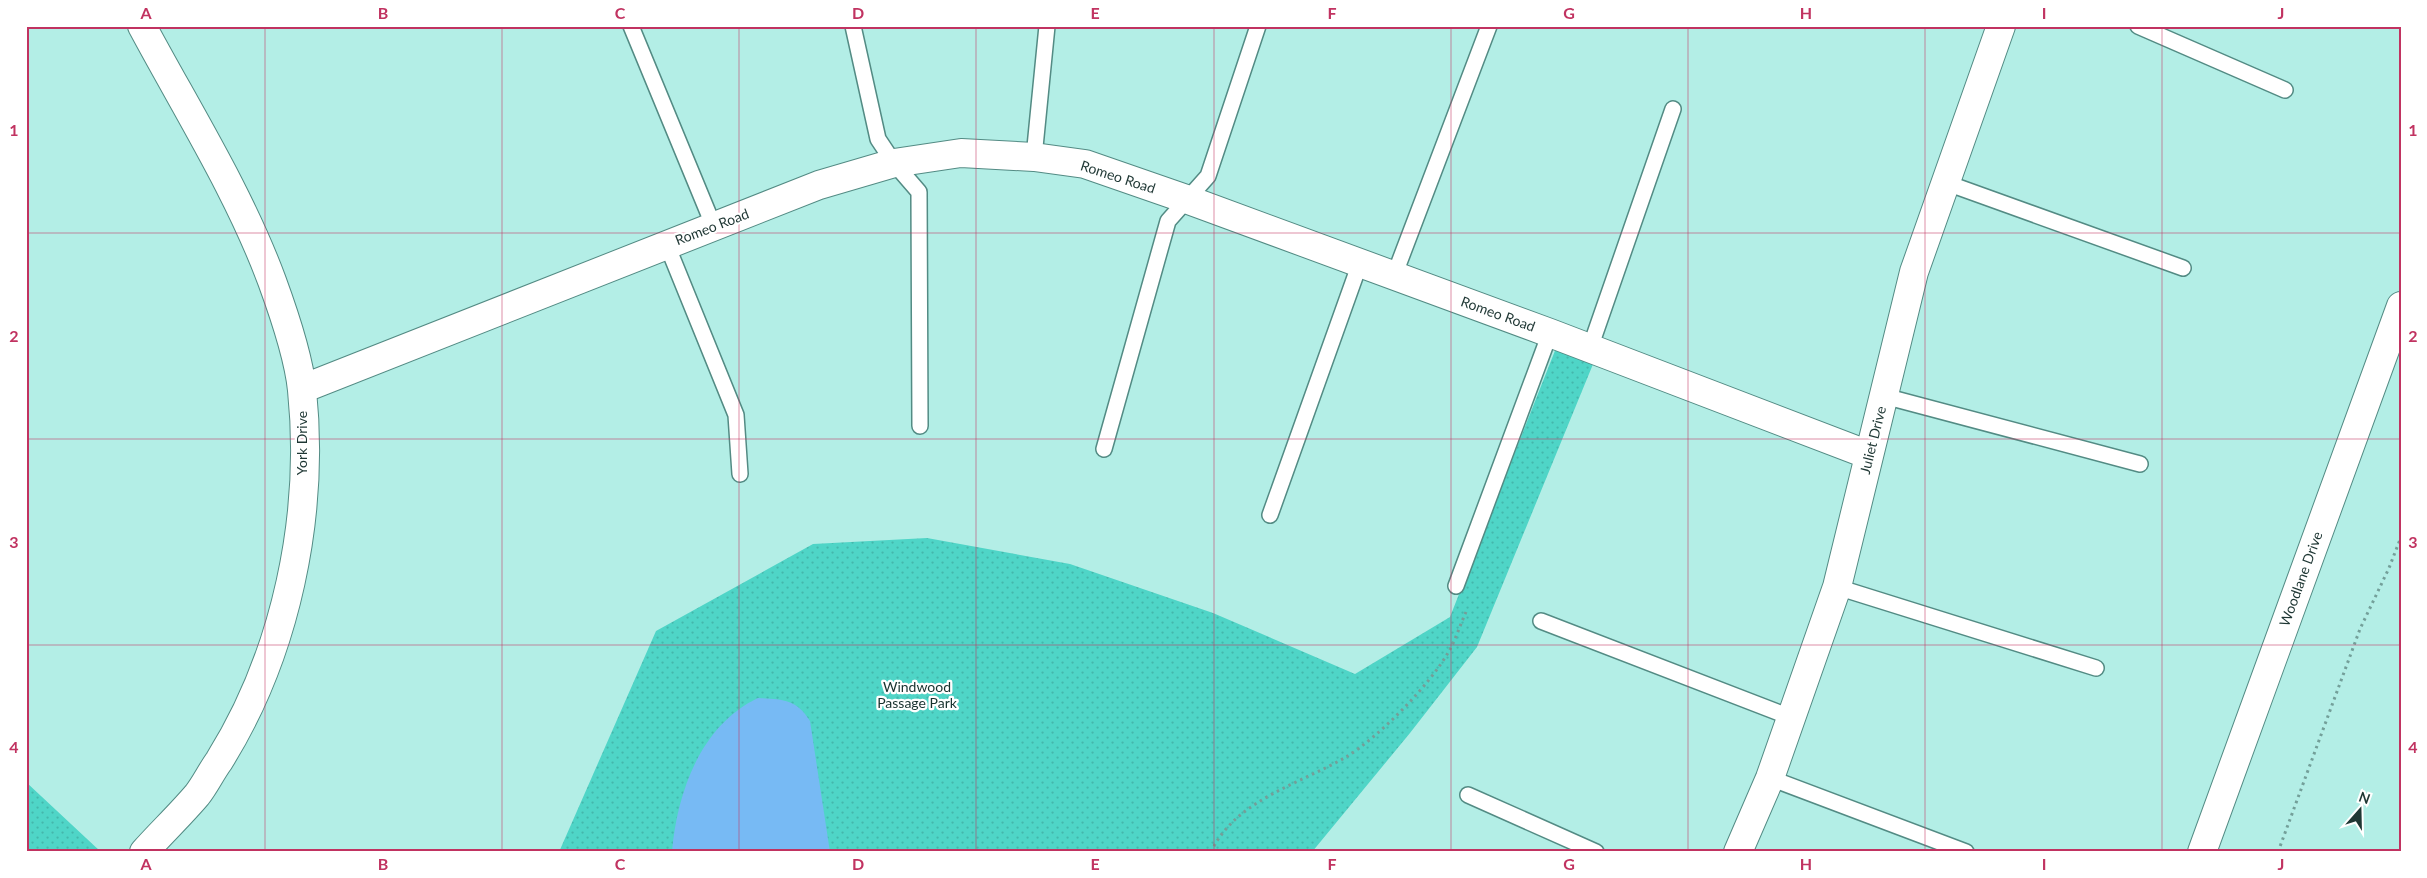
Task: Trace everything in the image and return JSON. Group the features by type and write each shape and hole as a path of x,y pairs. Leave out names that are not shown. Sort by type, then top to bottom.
{"street":[{"name":"York Drive","path":"142,26 250,225 278,301 302,389 304,448 301,520 290,587 270,656 240,726 198,794 144,852"},
{"name":"Juliet Drive","path":"1738,852 1770,778 1790,717 1838,587 1914,272 1944,182 2001,26"},
{"name":"Romeo Road","path":"302,389 819,186 894,163 961,153 1034,157 1086,164 1550,333 1869,455"},
{"name":"Woodlane Drive","path":"2202,852 2401,306"}],"lane":[{"path":"631,26 714,227"},
{"path":"853,26 878,139 894,163 919,192 920,426"},
{"path":"1034,157 1047,26"},
{"path":"1104,449 1168,221 1208,176 1258,26"},
{"path":"1394,276 1489,26"},
{"path":"2138,26 2286,90"},
{"path":"1590,348 1673,109"},
{"path":"1944,182 2183,268"},
{"path":"667,245 736,415 740,474"},
{"path":"1270,515 1360,263"},
{"path":"1456,586 1550,333"},
{"path":"1884,396 2140,464"},
{"path":"1838,587 2096,668"},
{"path":"1541,621 1790,717"},
{"path":"1770,778 1966,852"},
{"path":"1468,795 1596,852"}],"path":[{"path":"2278,852 2360,629 2389,568 2401,537"},
{"path":"1211,852 1230,824 1256,804 1347,756 1384,727 1420,690 1449,652 1466,611"}],"green space":[{"name":"Windwood Passage Park","path":"1560,338 1598,352 1477,647 1410,733 1312,852 559,852 656,631 813,544 927,538 1070,564 1213,613 1355,674 1450,617"},
{"path":"26,782 101,852 26,852"}],"water":[{"path":"758,698 782,700 794,704 800,708 810,721 830,852 672,852 675,829 686,784 707,743 721,725 738,710"}]}
